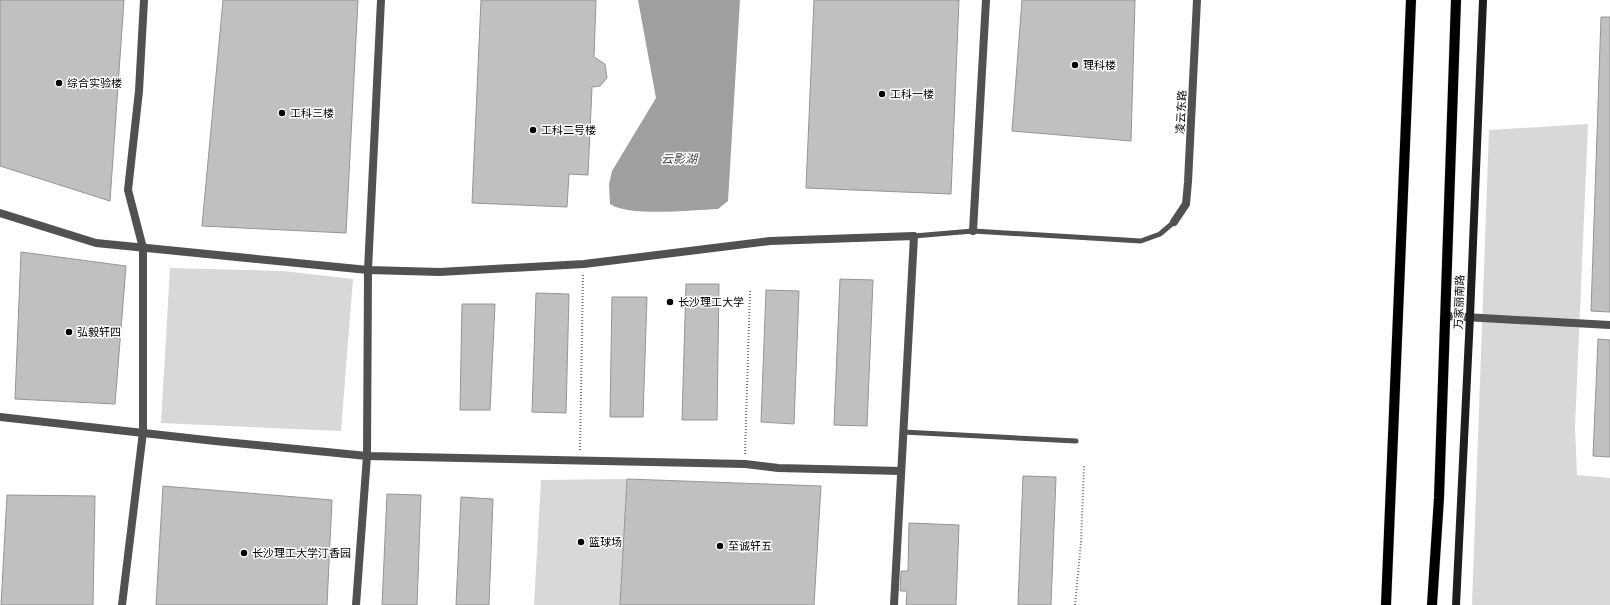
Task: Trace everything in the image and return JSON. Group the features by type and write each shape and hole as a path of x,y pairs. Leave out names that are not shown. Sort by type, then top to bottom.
{"main road":[{"path":"1386,605 1411,0"},
{"name":"万家丽南路","path":"1432,605 1446,316 1456,0"}],"street":[{"path":"122,605 143,432 143,248 128,190 139,91 144,0"},
{"path":"356,605 367,456 368,270 381,0"},
{"path":"973,231 986,0"},
{"name":"凌云东路","path":"1174,222 1186,204 1197,0"},
{"name":"万家丽南路","path":"1456,605 1483,0"},
{"path":"18,219 96,243 368,270 440,272 584,264 770,241 914,236 894,605"},
{"path":"1446,316 1470,316 1610,325"},
{"path":"0,417 367,456 744,464 778,468 901,471"}],"lane":[{"path":"914,236 973,231 1142,241 1160,234 1174,222"},
{"path":"903,432 1076,441"}],"path":[{"path":"579,461 584,264"},
{"path":"744,464 750,291"},
{"path":"1075,605 1081,542 1084,466"}],"shaded area":[{"path":"1588,124 1575,427 1577,475 1610,478 1610,605 1472,605 1489,130"},
{"path":"170,268 283,271 353,279 341,431 161,423"},
{"name":"篮球场","path":"627,479 620,605 534,605 541,480"}],"water":[{"name":"云影湖","path":"638,0 740,0 728,201 718,209 646,212 619,208 610,204 609,184 612,171 656,98"}],"building":[{"name":"综合实验楼","path":"0,0 124,0 110,201 0,166"},
{"name":"工科三楼","path":"223,0 358,0 346,233 202,226"},
{"name":"工科二号楼","path":"481,0 596,0 594,57 605,64 607,78 600,86 592,87 588,175 569,174 567,207 472,203"},
{"name":"工科一楼","path":"814,0 959,0 951,194 806,188"},
{"name":"理科楼","path":"1022,0 1135,0 1131,141 1012,131"},
{"path":"1601,17 1610,17 1610,312 1591,311"},
{"name":"弘毅轩四","path":"21,252 126,266 115,404 15,399"},
{"path":"840,279 873,280 867,426 834,425"},
{"path":"686,284 719,284 717,420 682,420"},
{"path":"766,290 799,291 794,424 761,422"},
{"path":"536,293 569,294 566,413 532,412"},
{"path":"612,297 647,297 643,417 610,417"},
{"path":"462,304 495,304 490,410 460,410"},
{"path":"1598,339 1610,340 1610,457 1593,456"},
{"path":"1023,476 1056,477 1051,605 1018,605"},
{"name":"至诚轩五","path":"627,479 821,486 814,605 620,605"},
{"name":"长沙理工大学汀香园","path":"163,486 332,500 327,605 156,605"},
{"path":"387,494 421,495 417,605 382,605"},
{"path":"7,495 95,496 93,605 1,605"},
{"path":"461,497 493,499 489,605 456,605"},
{"path":"909,523 959,525 956,605 906,605 907,591 900,591 901,571 908,571"}],"place":[{"name":"理科楼","path":"1075,65"},
{"name":"综合实验楼","path":"59,83"},
{"name":"工科一楼","path":"882,94"},
{"name":"工科三楼","path":"282,113"},
{"name":"工科二号楼","path":"533,130"},
{"name":"长沙理工大学","path":"670,302"},
{"name":"弘毅轩四","path":"69,332"},
{"name":"篮球场","path":"581,542"},
{"name":"至诚轩五","path":"720,546"},
{"name":"长沙理工大学汀香园","path":"244,553"}]}
